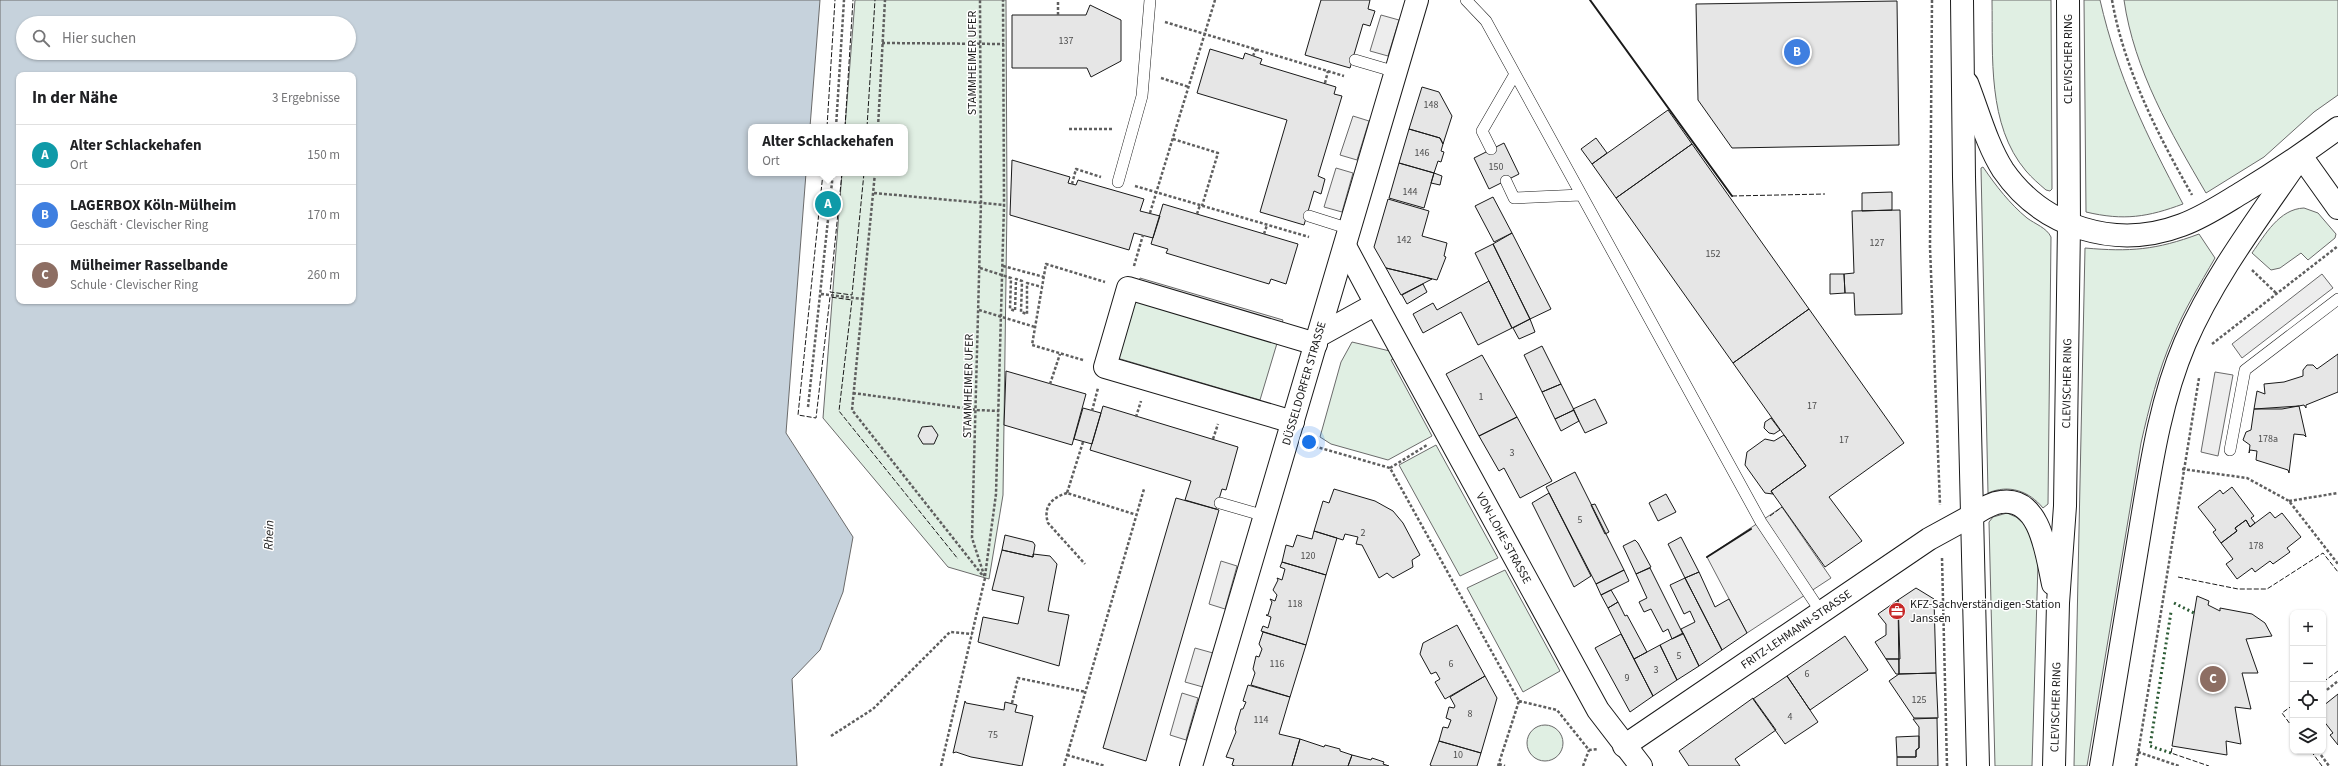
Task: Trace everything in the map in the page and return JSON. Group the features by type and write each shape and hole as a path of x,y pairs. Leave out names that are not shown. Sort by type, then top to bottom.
{"main road":[{"name":"DÜSSELDORFER STRASSE","path":"1191,766 1417,0"},
{"path":"1962,0 1962,69 1971,516 1978,766"},
{"name":"CLEVISCHER RING","path":"2054,766 2058,603 2065,506 2069,225 2068,0"},
{"path":"1962,69 1990,142 2003,169 2033,202 2044,211 2069,225 2087,231 2127,236 2148,234 2203,216 2301,156 2338,128"},
{"path":"2301,156 2338,208"},
{"path":"2101,766 2146,495 2163,407 2185,343 2201,309 2234,255 2301,156"},
{"name":"VON-LOHE-STRASSE","path":"1347,238 1376,304 1598,710 1624,746 1641,766"},
{"path":"1290,431 1105,367 1128,288 1317,340 1376,304"},
{"name":"FRITZ-LEHMANN-STRASSE","path":"1624,746 1941,532 2002,501 2014,503 2026,508 2034,518 2040,529 2058,603"}],"lane":[{"path":"1118,182 1142,96 1150,0"},
{"path":"1466,0 1486,21 1761,522 1821,612"},
{"path":"1355,60 1396,72"},
{"path":"1491,150 1482,131 1515,74"},
{"path":"1506,181 1514,198 1581,195"},
{"path":"1309,216 1347,238"},
{"path":"2230,450 2245,370 2338,298"},
{"path":"1220,503 1265,516"}],"path":[{"path":"836,124 844,0"},
{"path":"878,124 885,0"},
{"name":"STAMMHEIMER UFER","path":"980,0 981,202 977,410 972,538 985,578"},
{"path":"941,766 985,578 996,494 1004,205 1003,0"},
{"path":"1058,0 1058,15"},
{"path":"1150,213 1215,0"},
{"path":"1932,0 1930,247 1941,532 1947,766"},
{"path":"2112,0 2115,18 2135,80 2158,132 2203,216"},
{"path":"1149,17 1347,76"},
{"path":"882,43 1004,44"},
{"path":"1254,56 1256,49"},
{"path":"1325,83 1328,71"},
{"path":"1144,74 1189,87"},
{"path":"1069,129 1133,129"},
{"path":"1173,140 1218,153 1197,214"},
{"path":"1072,184 1076,169 1303,235"},
{"path":"808,407 833,176"},
{"path":"875,176 852,410 985,578"},
{"path":"874,192 1004,205"},
{"path":"1264,234 1267,225"},
{"path":"1105,367 1032,345 1046,264 1128,288 1143,235"},
{"path":"2210,348 2276,293 2338,246"},
{"path":"2234,255 2266,282 2276,293"},
{"path":"1003,266 1044,278"},
{"path":"980,268 1011,278 1010,309 1015,311 1016,279 1022,281 1021,312 1027,314 1027,282 1042,287"},
{"path":"821,294 863,299"},
{"path":"979,310 1035,327"},
{"path":"1050,384 1060,354"},
{"path":"2136,766 2182,469 2200,373"},
{"path":"853,393 977,410 999,411"},
{"path":"1290,431 1390,468 1519,701 1499,765 1505,766"},
{"path":"1390,468 1447,433"},
{"path":"1067,493 1083,442"},
{"path":"2182,469 2248,478 2288,501 2338,564"},
{"path":"1064,766 1144,489"},
{"path":"1086,564 1048,523 1046,515 1048,505 1056,497 1067,493 1137,515"},
{"path":"2288,501 2338,493"},
{"path":"831,736 873,709 950,632 972,634"},
{"path":"1012,703 1018,678 1086,692"},
{"path":"2326,691 2338,681"},
{"path":"1519,701 1557,710 1589,750"},
{"path":"1589,750 1624,746"},
{"path":"1583,766 1589,750"},
{"path":"2138,752 2179,766"},
{"path":"2320,754 2329,766"},
{"path":"1068,755 1105,766"}],"green space":[{"path":"855,0 1006,0 1007,206 1003,495 989,579 948,567 823,418 842,176 908,176 908,124 845,124"},
{"path":"1992,0 2051,0 2052,189 2050,191 2046,190 2026,171 2013,153 2004,133 1998,111 1993,67"},
{"path":"2084,0 2100,0 2115,55 2134,105 2183,204 2147,215 2124,217 2086,212"},
{"path":"2124,0 2338,0 2338,95 2314,112 2264,157 2206,193 2167,124 2145,76 2129,26"},
{"path":"1983,167 2009,201 2027,218 2044,229 2051,237 2048,504 2043,508 2025,493 2011,489 1996,490 1988,493 1981,168"},
{"path":"2304,208 2318,213 2336,234 2335,238 2308,260 2301,253 2280,268 2271,270 2252,253 2268,231 2280,218 2295,209"},
{"path":"2199,234 2215,258 2192,297 2177,327 2154,390 2141,443 2087,766 2074,766 2085,248 2130,250 2156,247"},
{"path":"1135,297 1278,340 1260,400 1117,358"},
{"path":"1352,342 1394,352 1397,357 1391,360 1432,436 1388,460 1331,444 1320,437 1341,362"},
{"path":"1436,445 1498,558 1460,576 1399,465"},
{"path":"2007,513 2016,517 2029,528 2038,563 2032,766 1995,766 1989,522 1993,517"},
{"path":"1505,570 1560,671 1523,692 1467,588"},
{"path":"1548,725 1558,730 1562,736 1562,750 1558,756 1552,760 1542,761 1532,756 1528,750 1527,740 1532,730 1538,726"}],"shaded area":[{"path":"1381,15 1399,20 1388,56 1370,51"},
{"path":"1353,116 1369,121 1357,160 1340,155"},
{"path":"1336,168 1353,173 1342,212 1324,207"},
{"path":"2322,274 2333,288 2242,358 2232,344"},
{"path":"1140,278 1283,320 1281,327 1138,284"},
{"path":"2215,372 2233,375 2218,456 2201,452"},
{"path":"1782,507 1831,578 1747,633 1707,557"},
{"path":"1221,561 1237,566 1225,609 1209,604"},
{"path":"1195,648 1213,653 1203,687 1185,682"},
{"path":"1182,693 1198,698 1186,740 1170,735"}],"water":[{"name":"Rhein","path":"0,0 820,0 810,124 748,124 748,176 806,176 786,433 853,537 843,592 820,650 792,679 797,766 0,766"}],"building":[{"path":"1321,0 1370,0 1368,9 1375,11 1370,26 1363,24 1350,68 1305,55"},
{"path":"1897,1 1899,145 1732,148 1698,100 1696,4"},
{"path":"1090,5 1121,20 1121,61 1091,77 1087,68 1012,68 1012,15 1086,15"},
{"path":"1210,49 1243,59 1245,53 1262,59 1260,64 1336,87 1334,94 1342,96 1318,176 1325,179 1321,194 1314,191 1304,225 1260,212 1287,120 1197,93"},
{"path":"1422,87 1439,92 1452,116 1443,144 1440,138 1409,129"},
{"path":"1668,110 1692,144 1616,198 1592,164"},
{"path":"1409,129 1440,138 1443,144 1441,151 1444,152 1441,162 1438,161 1434,173 1399,163"},
{"path":"1596,138 1607,153 1592,164 1581,149"},
{"path":"1504,143 1519,174 1489,189 1474,158"},
{"path":"1692,144 1809,309 1733,363 1616,198"},
{"path":"1012,160 1070,177 1068,183 1076,185 1078,180 1144,199 1140,211 1160,216 1153,238 1134,233 1129,250 1010,215"},
{"path":"1399,163 1434,173 1424,208 1389,198"},
{"path":"1434,173 1442,176 1440,185 1431,183"},
{"path":"1892,192 1892,210 1862,211 1862,193"},
{"path":"1493,197 1512,233 1494,242 1475,206"},
{"path":"1388,199 1429,211 1422,236 1447,243 1444,256 1446,257 1437,280 1386,268 1374,247"},
{"path":"1163,204 1298,244 1286,284 1271,279 1269,284 1166,253 1168,249 1151,244"},
{"path":"1900,210 1902,314 1855,315 1854,293 1845,293 1844,274 1854,273 1852,211"},
{"path":"1512,233 1551,309 1530,319 1493,244"},
{"path":"1493,244 1530,319 1512,328 1475,253"},
{"path":"1386,268 1432,279 1401,295"},
{"path":"1830,274 1844,274 1845,293 1830,294"},
{"path":"1489,281 1512,328 1478,345 1461,312 1423,333 1413,314 1433,303 1437,310"},
{"path":"1423,284 1427,292 1407,304 1402,295"},
{"path":"1809,309 1904,443 1829,497 1862,541 1825,567 1771,491 1806,466 1733,363"},
{"path":"1530,319 1535,332 1519,339 1513,328"},
{"path":"1542,346 1561,384 1542,392 1524,355"},
{"path":"2338,354 2338,392 2306,405 2306,408 2304,405 2282,409 2254,409 2257,391 2265,394 2264,384 2284,382 2303,376 2303,370 2307,365 2313,365 2317,369"},
{"path":"1482,355 1517,417 1479,436 1446,374"},
{"path":"1006,371 1086,394 1072,445 1004,425"},
{"path":"1561,384 1574,410 1555,419 1542,392"},
{"path":"1595,399 1607,423 1585,433 1573,409"},
{"path":"1103,406 1238,447 1226,490 1222,489 1216,509 1185,500 1191,481 1090,450"},
{"path":"2299,406 2306,437 2304,435 2294,434 2289,473 2288,470 2256,460 2257,451 2250,450 2249,453 2250,445 2243,440 2246,432 2251,430 2254,409"},
{"path":"1083,408 1101,413 1092,444 1074,439"},
{"path":"1574,410 1579,421 1561,431 1555,419"},
{"path":"1517,417 1552,481 1520,498 1504,468 1499,471 1479,436"},
{"path":"1771,418 1780,430 1774,434 1769,433 1764,428 1765,422"},
{"path":"932,426 938,435 934,444 923,444 918,436 922,427"},
{"path":"1784,435 1806,466 1771,491 1773,494 1765,493 1745,465 1747,452 1765,439 1774,441"},
{"path":"1575,472 1624,570 1596,584 1546,487"},
{"path":"2232,487 2254,516 2251,518 2255,523 2250,527 2246,520 2235,528 2237,531 2221,543 2213,532 2216,530 2198,507 2220,490 2223,494"},
{"path":"1334,489 1375,501 1393,511 1403,523 1420,555 1412,560 1413,567 1393,578 1387,573 1379,578 1362,545 1356,544 1358,537 1345,534 1343,540 1314,531 1323,501 1329,503"},
{"path":"1549,493 1591,576 1574,587 1532,503"},
{"path":"1666,494 1676,512 1658,521 1649,503"},
{"path":"1176,498 1219,510 1146,761 1103,748"},
{"path":"1595,504 1609,532 1605,534 1591,505"},
{"path":"2270,512 2275,518 2282,513 2301,537 2287,548 2290,552 2273,564 2270,561 2255,572 2252,568 2237,579 2226,564 2233,559 2221,543 2237,531 2235,528 2246,520 2250,527"},
{"path":"1314,531 1337,538 1326,575 1282,562 1286,545 1293,547 1297,535 1312,539"},
{"path":"1005,535 1033,542 1035,545 1033,557 1002,550"},
{"path":"1681,537 1699,572 1685,578 1668,544"},
{"path":"1635,540 1651,567 1636,574 1623,546"},
{"path":"1002,550 1033,557 1033,554 1050,556 1057,564 1048,611 1069,615 1059,666 978,642 983,617 1018,624 1024,597 992,590"},
{"path":"1282,562 1326,575 1306,645 1261,631 1263,626 1268,628 1271,617 1266,615 1268,615 1272,602 1270,599 1275,601 1277,595 1273,590 1278,580 1277,578 1282,580 1285,569 1280,567"},
{"path":"1650,568 1683,634 1672,639 1668,629 1663,632 1651,609 1644,612 1639,602 1647,598 1636,574"},
{"path":"1624,570 1629,581 1601,595 1596,584"},
{"path":"1699,572 1715,607 1729,599 1747,633 1722,650 1685,578"},
{"path":"1685,578 1722,650 1699,666 1681,629 1695,622 1690,611 1684,614 1670,585"},
{"path":"1916,588 1934,599 1936,673 1899,674 1898,600"},
{"path":"1611,590 1618,602 1608,608 1601,595"},
{"path":"2197,596 2209,601 2208,605 2220,611 2220,608 2252,614 2265,623 2272,636 2246,639 2258,673 2242,673 2251,709 2235,707 2241,744 2226,741 2227,755 2172,746"},
{"path":"1898,600 1900,659 1886,659 1875,642 1886,635 1886,624 1878,614"},
{"path":"1618,602 1625,616 1627,615 1647,652 1634,659 1608,608"},
{"path":"1457,625 1485,676 1445,699 1435,682 1440,679 1436,672 1431,674 1420,654 1423,643"},
{"path":"1263,632 1306,645 1290,697 1251,685 1255,673 1253,669 1256,656 1259,657 1262,649 1259,644"},
{"path":"1683,633 1699,666 1677,680 1660,645"},
{"path":"1621,634 1653,696 1630,712 1595,648"},
{"path":"1845,636 1868,670 1810,710 1787,676"},
{"path":"1660,645 1677,680 1653,696 1634,659"},
{"path":"1886,659 1899,659 1899,674 1896,674"},
{"path":"1936,673 1938,718 1914,718 1889,681 1899,674"},
{"path":"1485,676 1497,698 1481,753 1439,741 1443,727 1448,728 1451,720 1446,718 1449,707 1454,708 1455,706 1450,697"},
{"path":"1787,676 1818,722 1785,744 1753,699"},
{"path":"1248,685 1290,697 1279,734 1300,739 1292,766 1235,766 1232,765 1234,759 1226,757 1236,732 1235,729 1241,709 1243,709 1246,702 1243,701"},
{"path":"2338,694 2338,745 2330,735 2333,733 2326,724 2326,704"},
{"path":"1753,698 1776,730 1735,759 1740,766 1689,766 1679,751"},
{"path":"965,701 966,703 1004,710 1005,702 1017,705 1015,712 1033,716 1022,766 971,757 956,752 953,753"},
{"path":"1937,718 1938,766 1897,766 1897,757 1916,757 1916,750 1919,748 1919,727 1913,719"},
{"path":"1919,736 1919,748 1916,750 1916,757 1897,757 1896,737"},
{"path":"1300,739 1324,747 1325,745 1340,749 1340,751 1352,755 1348,766 1292,766"},
{"path":"1439,741 1481,753 1477,766 1430,765"},
{"path":"1352,755 1371,760 1372,758 1384,762 1383,764 1389,766 1348,766"}],"hedge":[{"path":"2174,603 2194,613"},
{"path":"2171,612 2150,746 2171,753"}],"fence":[{"path":"827,124 835,0"},
{"path":"845,124 853,0"},
{"path":"867,124 875,0"},
{"path":"823,176 798,415 816,418 830,297 852,300 839,411 958,559"},
{"path":"842,176 830,292 852,295 864,176"},
{"path":"1732,196 1825,194"},
{"path":"1770,516 1782,507"},
{"path":"2178,577 2238,589 2267,589 2323,553 2338,572"},
{"path":"2326,680 2338,671"},
{"path":"2290,707 2282,713 2290,724"},
{"path":"2172,748 2171,753 2209,766"},
{"path":"2313,754 2322,766"}],"wall":[{"path":"1590,0 1732,196"},
{"path":"1707,557 1751,529"}],"place":[{"name":"LAGERBOX Köln-Mülheim","path":"1797,52"},
{"name":"Alter Schlackehafen","path":"828,204"},
{"name":"KFZ-Sachverständigen-Station Janssen","path":"1897,611"},
{"name":"Mülheimer Rasselbande","path":"2213,679"}]}
